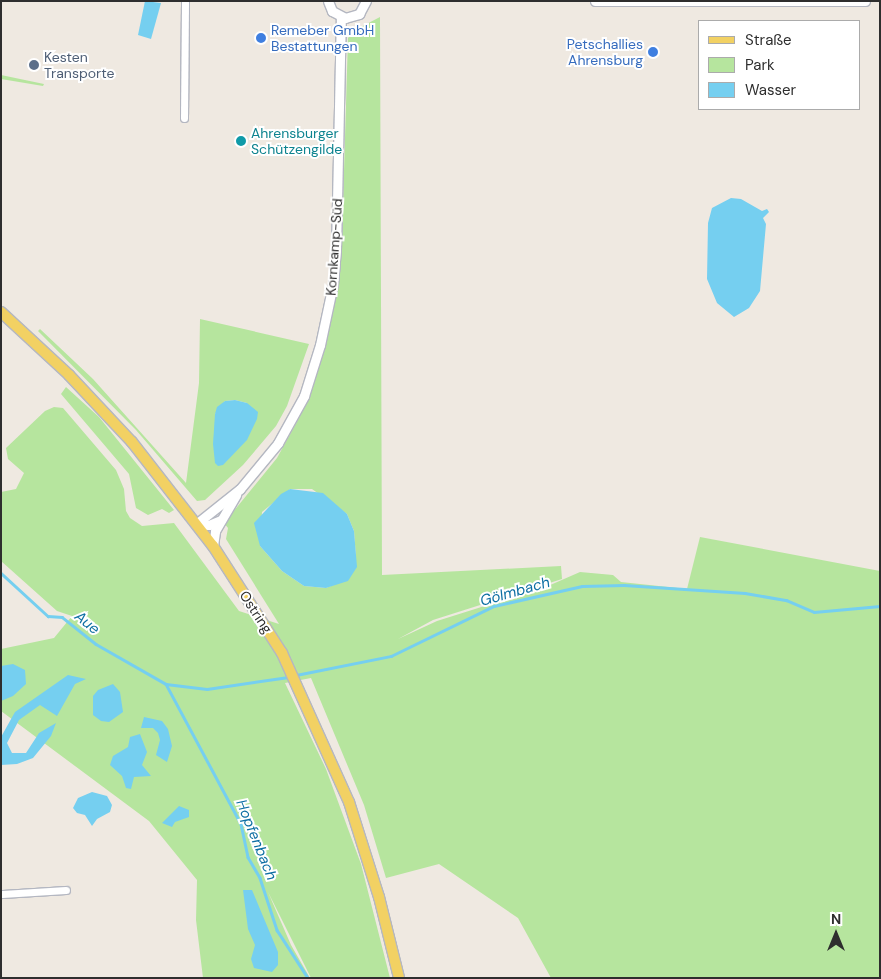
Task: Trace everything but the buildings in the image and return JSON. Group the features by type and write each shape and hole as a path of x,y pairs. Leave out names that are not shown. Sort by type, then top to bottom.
{"main road":[{"name":"Ostring","path":"1,312 106,412 213,546 293,672 349,802 379,897 399,978"}],"street":[{"path":"328,1 332,11 345,17 360,14 366,1"},
{"path":"595,1 865,1"},
{"path":"184,118 185,2"},
{"name":"Kornkamp-Süd","path":"196,524 240,489 269,457 295,415 315,363 327,316 335,267 338,217 340,42 345,17"},
{"name":"Kornkamp-Süd","path":"213,546 221,520 240,489"},
{"path":"196,524 209,525 221,520"},
{"path":"1,894 66,890"}],"green space":[{"path":"380,17 382,575 561,566 562,579 433,620 398,639 437,621 548,586 580,572 613,575 621,582 687,589 700,537 880,571 880,978 551,978 518,918 439,864 386,878 364,805 311,678 285,683 326,769 361,864 390,978 311,978 268,892 291,945 310,978 203,978 196,920 197,880 149,821 1,711 1,649 54,638 72,616 57,611 1,561 1,492 16,489 24,473 8,459 6,448 45,411 54,407 63,408 116,470 124,489 126,511 130,518 142,526 174,523 239,611 279,624 226,539 228,528 224,523 277,458 299,418 324,350 339,278 348,38 355,30","holes":["290,489 312,489 347,514 354,531 356,557 336,584 326,588 304,586 282,571 260,546 262,512"]},
{"path":"1,75 44,84 43,86 1,79"},
{"path":"200,319 309,344 287,406 276,426 243,465 205,500 197,501 136,430 38,331 40,329 93,379 186,483 199,383","holes":["235,400 247,403 215,463 215,414 225,401"]},
{"path":"66,387 99,417 174,510 169,513 162,509 148,515 136,508 129,474 61,394"}],"water":[{"path":"145,1 161,3 151,39 138,35"},
{"path":"731,198 741,199 762,211 767,209 769,212 763,218 766,224 760,291 749,308 734,317 717,303 707,279 708,223 712,208"},
{"path":"235,400 247,403 258,412 257,419 247,440 223,465 218,466 215,463 213,444 215,414 217,407 225,401"},
{"path":"290,489 323,493 347,514 354,531 357,567 348,581 326,588 304,586 282,571 260,546 254,523 281,494"},
{"path":"13,664 25,670 26,684 13,696 1,701 1,666"},
{"path":"68,675 86,679 75,684 57,716 40,705 19,720 7,743 12,753 26,753 39,733 56,723 51,736 33,758 17,764 1,765 1,737 15,712"},
{"path":"113,684 120,692 123,712 109,722 101,721 93,715 93,696 98,690"},
{"path":"144,717 162,721 168,729 172,746 167,762 156,755 160,740 158,733 153,728 141,728"},
{"path":"140,734 147,752 142,765 151,776 134,777 131,789 126,788 122,776 110,765 113,756 128,747 130,737"},
{"path":"92,792 107,796 112,805 110,812 97,819 92,826 85,815 77,813 73,808 78,798"},
{"path":"179,806 189,810 189,817 175,822 172,827 162,823"},
{"path":"243,890 252,890 278,952 278,965 272,972 254,968 251,959 255,945 248,929"}],"waterway":[{"name":"Aue","path":"1,573 48,616 62,617 96,644 166,684 207,689 288,677"},
{"name":"Gölmbach","path":"296,675 391,656 494,606 582,586 624,585 745,593 786,600 814,612 880,606"},
{"name":"Hopfenbach","path":"166,684 241,824 248,857 260,878 277,930 308,978"}],"place":[{"name":"Remeber GmbH Bestattungen","path":"261,38"},
{"name":"Petschallies Ahrensburg","path":"653,52"},
{"name":"Kesten Transporte","path":"34,65"},
{"name":"Ahrensburger Schützengilde","path":"241,141"}]}
